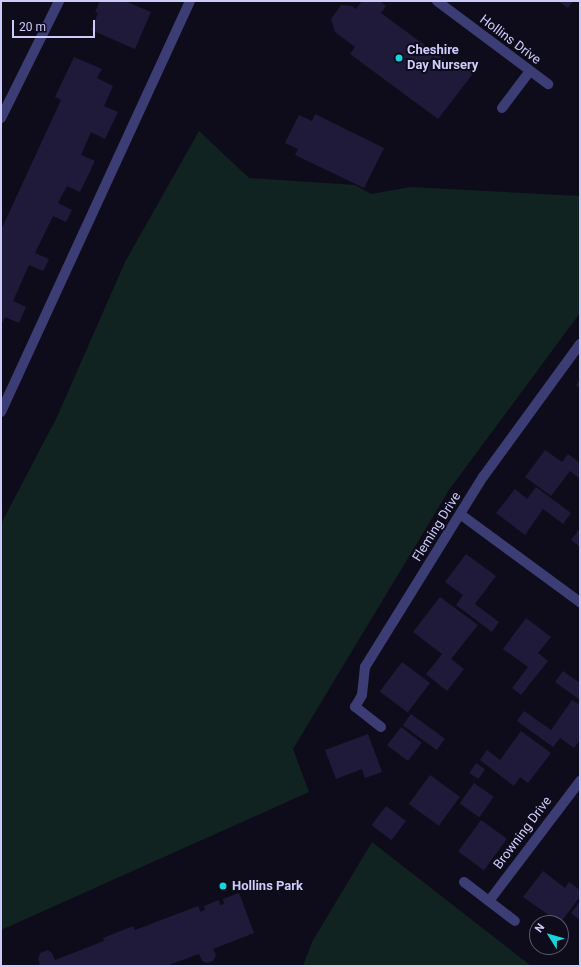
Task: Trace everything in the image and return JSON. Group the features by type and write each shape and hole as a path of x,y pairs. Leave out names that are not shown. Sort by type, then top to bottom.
{"street":[{"path":"1,118 58,1"},
{"path":"1,412 190,1"},
{"name":"Hollins Drive","path":"437,1 548,84"},
{"path":"502,108 530,71"},
{"name":"Fleming Drive","path":"382,727 356,708 362,695 365,667 483,477 580,344"},
{"path":"460,514 580,602"},
{"name":"Browning Drive","path":"489,901 580,781"},
{"path":"464,882 515,921"}],"green space":[{"path":"199,131 249,178 355,185 371,194 411,187 580,196 580,313 449,490 293,749 309,792 1,930 1,524 57,417 125,262"},
{"path":"372,842 531,966 303,966 312,942"}],"building":[{"path":"100,1 125,1 151,12 135,49 91,30 98,13 95,12"},
{"name":"Cheshire Day Nursery","path":"362,1 380,1 386,6 381,13 453,66 456,62 462,62 470,68 472,75 438,119 350,54 355,47 335,32 331,19 341,5 352,6 356,9"},
{"path":"558,1 573,1 568,8"},
{"path":"74,57 102,69 97,78 113,86 104,106 118,112 105,139 91,132 81,155 95,161 80,192 67,186 58,203 72,210 66,222 53,216 35,253 49,259 43,271 29,265 13,301 26,307 19,323 5,317 1,326 1,230 61,100 55,97"},
{"path":"315,114 384,148 364,188 295,155 298,149 285,143 299,115 312,121"},
{"path":"580,380 580,388 576,385"},
{"path":"545,450 562,462 568,454 580,463 580,479 570,471 551,496 525,477"},
{"path":"536,487 571,513 563,524 543,509 525,535 496,513 515,489 527,499"},
{"path":"580,528 580,547 571,540"},
{"path":"466,554 496,576 475,604 499,622 492,632 456,605 463,595 445,582"},
{"path":"440,597 478,625 451,659 464,669 447,691 426,674 442,654 413,632"},
{"path":"526,618 551,637 538,653 548,661 521,695 512,688 528,667 503,649"},
{"path":"402,662 430,683 408,713 380,692"},
{"path":"563,671 580,683 580,700 555,682"},
{"path":"572,700 580,705 580,740 574,748 560,738 553,747 517,721 524,711 551,730"},
{"path":"411,714 445,739 437,750 403,725"},
{"path":"401,727 422,743 408,761 387,745"},
{"path":"521,731 551,753 528,783 520,777 514,786 480,760 487,750 500,760"},
{"path":"368,734 382,772 365,778 362,769 336,779 325,750"},
{"path":"476,763 485,769 478,779 469,773"},
{"path":"430,775 460,797 439,826 409,804"},
{"path":"474,783 494,797 479,817 460,803"},
{"path":"386,806 406,821 392,840 372,825"},
{"path":"481,820 507,839 484,870 458,852"},
{"path":"543,871 565,888 569,882 580,890 580,897 566,915 549,915 523,897"},
{"path":"239,893 254,933 213,949 216,955 213,961 207,963 202,961 199,954 166,966 36,966 40,964 38,959 40,953 48,950 52,953 55,960 104,941 103,938 133,926 135,930 198,906 201,912 205,910 204,906 219,900 220,905 224,904 223,899"},
{"path":"580,901 580,920 571,913"}],"place":[{"name":"Cheshire Day Nursery","path":"399,58"},
{"name":"Hollins Park","path":"223,886"}]}
